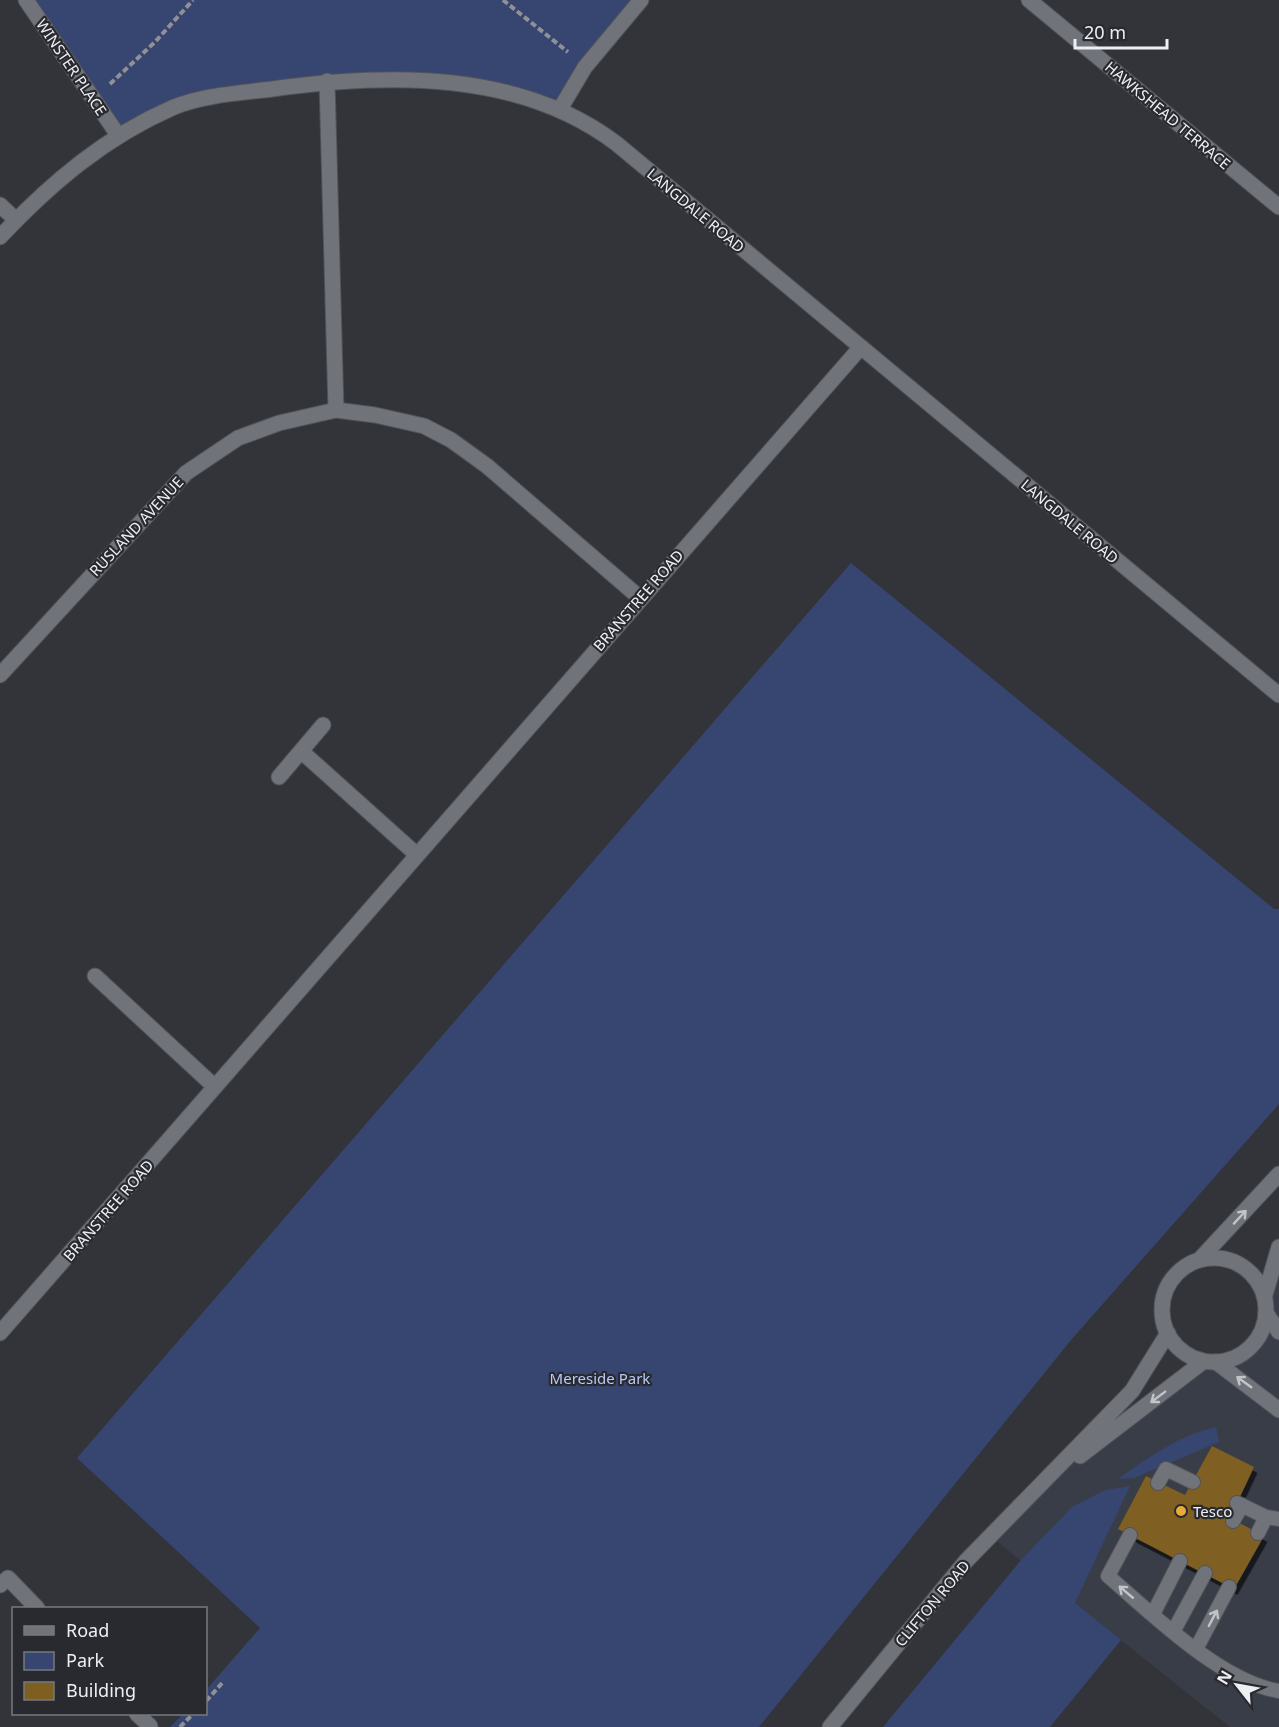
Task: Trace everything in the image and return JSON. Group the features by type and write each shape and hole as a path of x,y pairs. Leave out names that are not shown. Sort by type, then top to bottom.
{"street":[{"name":"WINSTER PLACE","path":"26,0 118,135"},
{"path":"560,109 585,67 641,0"},
{"name":"HAWKSHEAD TERRACE","path":"1029,0 1279,207"},
{"path":"327,81 336,410"},
{"name":"LANGDALE ROAD","path":"0,237 71,168 118,135 176,106 231,94 327,81 442,81 501,90 560,109 590,123 617,144 1279,695"},
{"path":"0,205 16,220"},
{"name":"BRANSTREE ROAD","path":"0,1333 861,347"},
{"name":"RUSLAND AVENUE","path":"0,675 186,473 238,438 279,423 336,410 375,415 424,426 451,440 487,466 640,598"},
{"path":"279,777 323,725"},
{"path":"301,751 417,854"},
{"path":"95,976 215,1087"},
{"path":"1200,1259 1279,1174"},
{"name":"CLIFTON ROAD","path":"1041,1484 1210,1361 1228,1359 1248,1349 1263,1329 1266,1313 1265,1295 1279,1247"},
{"path":"1265,1295 1257,1280 1246,1269 1232,1261 1216,1257 1200,1259 1186,1266 1174,1277 1167,1289 1163,1311 1168,1333 1177,1346 1189,1355 1210,1361 1279,1410"},
{"path":"1266,1313 1279,1332"},
{"name":"CLIFTON ROAD","path":"830,1727 966,1561 1132,1391 1168,1333"},
{"path":"3,1578 36,1607"},
{"path":"139,1715 150,1726"}],"lane":[{"path":"1158,1483 1166,1469 1193,1482"},
{"path":"1233,1521 1240,1504 1273,1518 1258,1533"},
{"path":"1130,1535 1108,1576 1196,1649 1262,1689 1279,1691"},
{"path":"1152,1614 1180,1561"},
{"path":"1173,1632 1205,1573"},
{"path":"1196,1649 1229,1587"}],"path":[{"path":"94,99 155,42 193,0"},
{"path":"503,0 552,36 585,67"},
{"path":"207,1700 224,1682"},
{"path":"180,1727 191,1715"}],"shaded area":[{"path":"1279,1247 1279,1727 1230,1727 990,1536 1042,1484 1168,1390 1216,1362 1248,1349 1263,1329 1266,1313 1265,1295"}],"green space":[{"path":"26,0 641,0 560,109 442,81 231,94 118,135"},
{"name":"Mereside Park","path":"851,563 1274,909 1279,909 1279,1104 1071,1340 759,1727 170,1727 182,1715 207,1715 207,1689 260,1628 77,1458"},
{"path":"1216,1427 1219,1442 1134,1478 1118,1479 1176,1442"},
{"path":"1130,1486 1075,1603 1121,1640 1050,1727 883,1727 1021,1560 1072,1507 1105,1490"}],"building":[{"name":"Tesco","path":"1212,1446 1254,1467 1230,1518 1264,1536 1234,1589 1118,1529 1146,1476 1185,1495"}],"place":[{"name":"Tesco","path":"1181,1511"}]}
